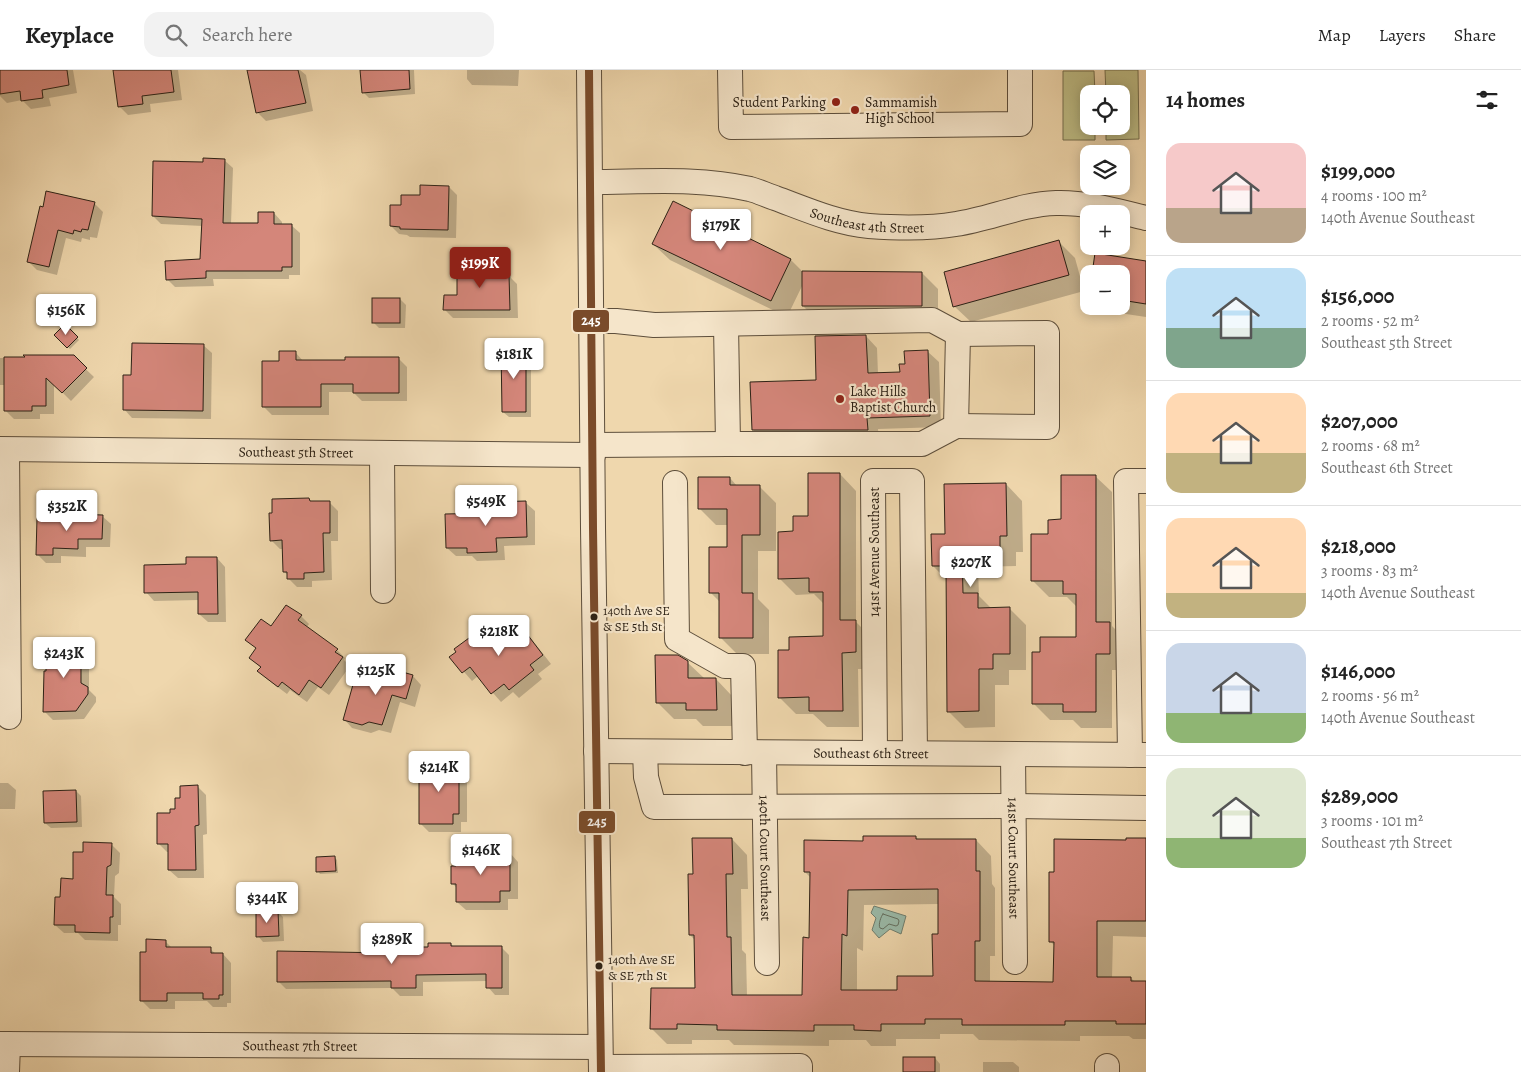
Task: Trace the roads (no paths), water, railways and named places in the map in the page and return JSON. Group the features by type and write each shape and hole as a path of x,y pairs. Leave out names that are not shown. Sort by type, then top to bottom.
{"street":[{"path":"590,70 600,1062"},
{"path":"730,70 731,127 1020,124 1020,70"},
{"name":"Southeast 4th Street","path":"591,182 691,181 723,184 751,189 832,219 867,226 913,228 956,224 1026,206 1056,203 1078,204 1146,218"},
{"path":"592,321 616,321 654,325 932,320 958,334 1047,333 1047,427 956,426 958,334"},
{"path":"726,324 728,444"},
{"name":"Southeast 5th Street","path":"4,450 382,454 593,450 728,444 922,444 956,426"},
{"path":"4,450 9,717"},
{"path":"382,454 383,591"},
{"name":"141st Avenue Southeast","path":"875,753 873,480 912,480 915,754"},
{"path":"1138,755 1126,481 1146,481"},
{"name":"140th Court Southeast","path":"675,484 677,639 724,666 743,666 754,753 766,806 767,963"},
{"name":"Southeast 6th Street","path":"596,751 1138,755"},
{"path":"646,752 646,777 654,807 1013,806 1146,808"},
{"name":"141st Court Southeast","path":"1013,754 1015,962"},
{"path":"4,1044 8,1072"},
{"name":"Southeast 7th Street","path":"4,1044 600,1062 800,1066 800,1072"}],"water":[{"path":"874,906 906,916 901,934 890,929 879,938 872,930 876,918 871,913"}],"place":[{"name":"Student Parking","path":"836,102"},
{"name":"Sammamish High School","path":"855,110"},
{"name":"Lake Hills Baptist Church","path":"840,399"},
{"name":"140th Ave SE & SE 5th St","path":"594,617"},
{"name":"140th Ave SE & SE 7th St","path":"599,966"}]}
